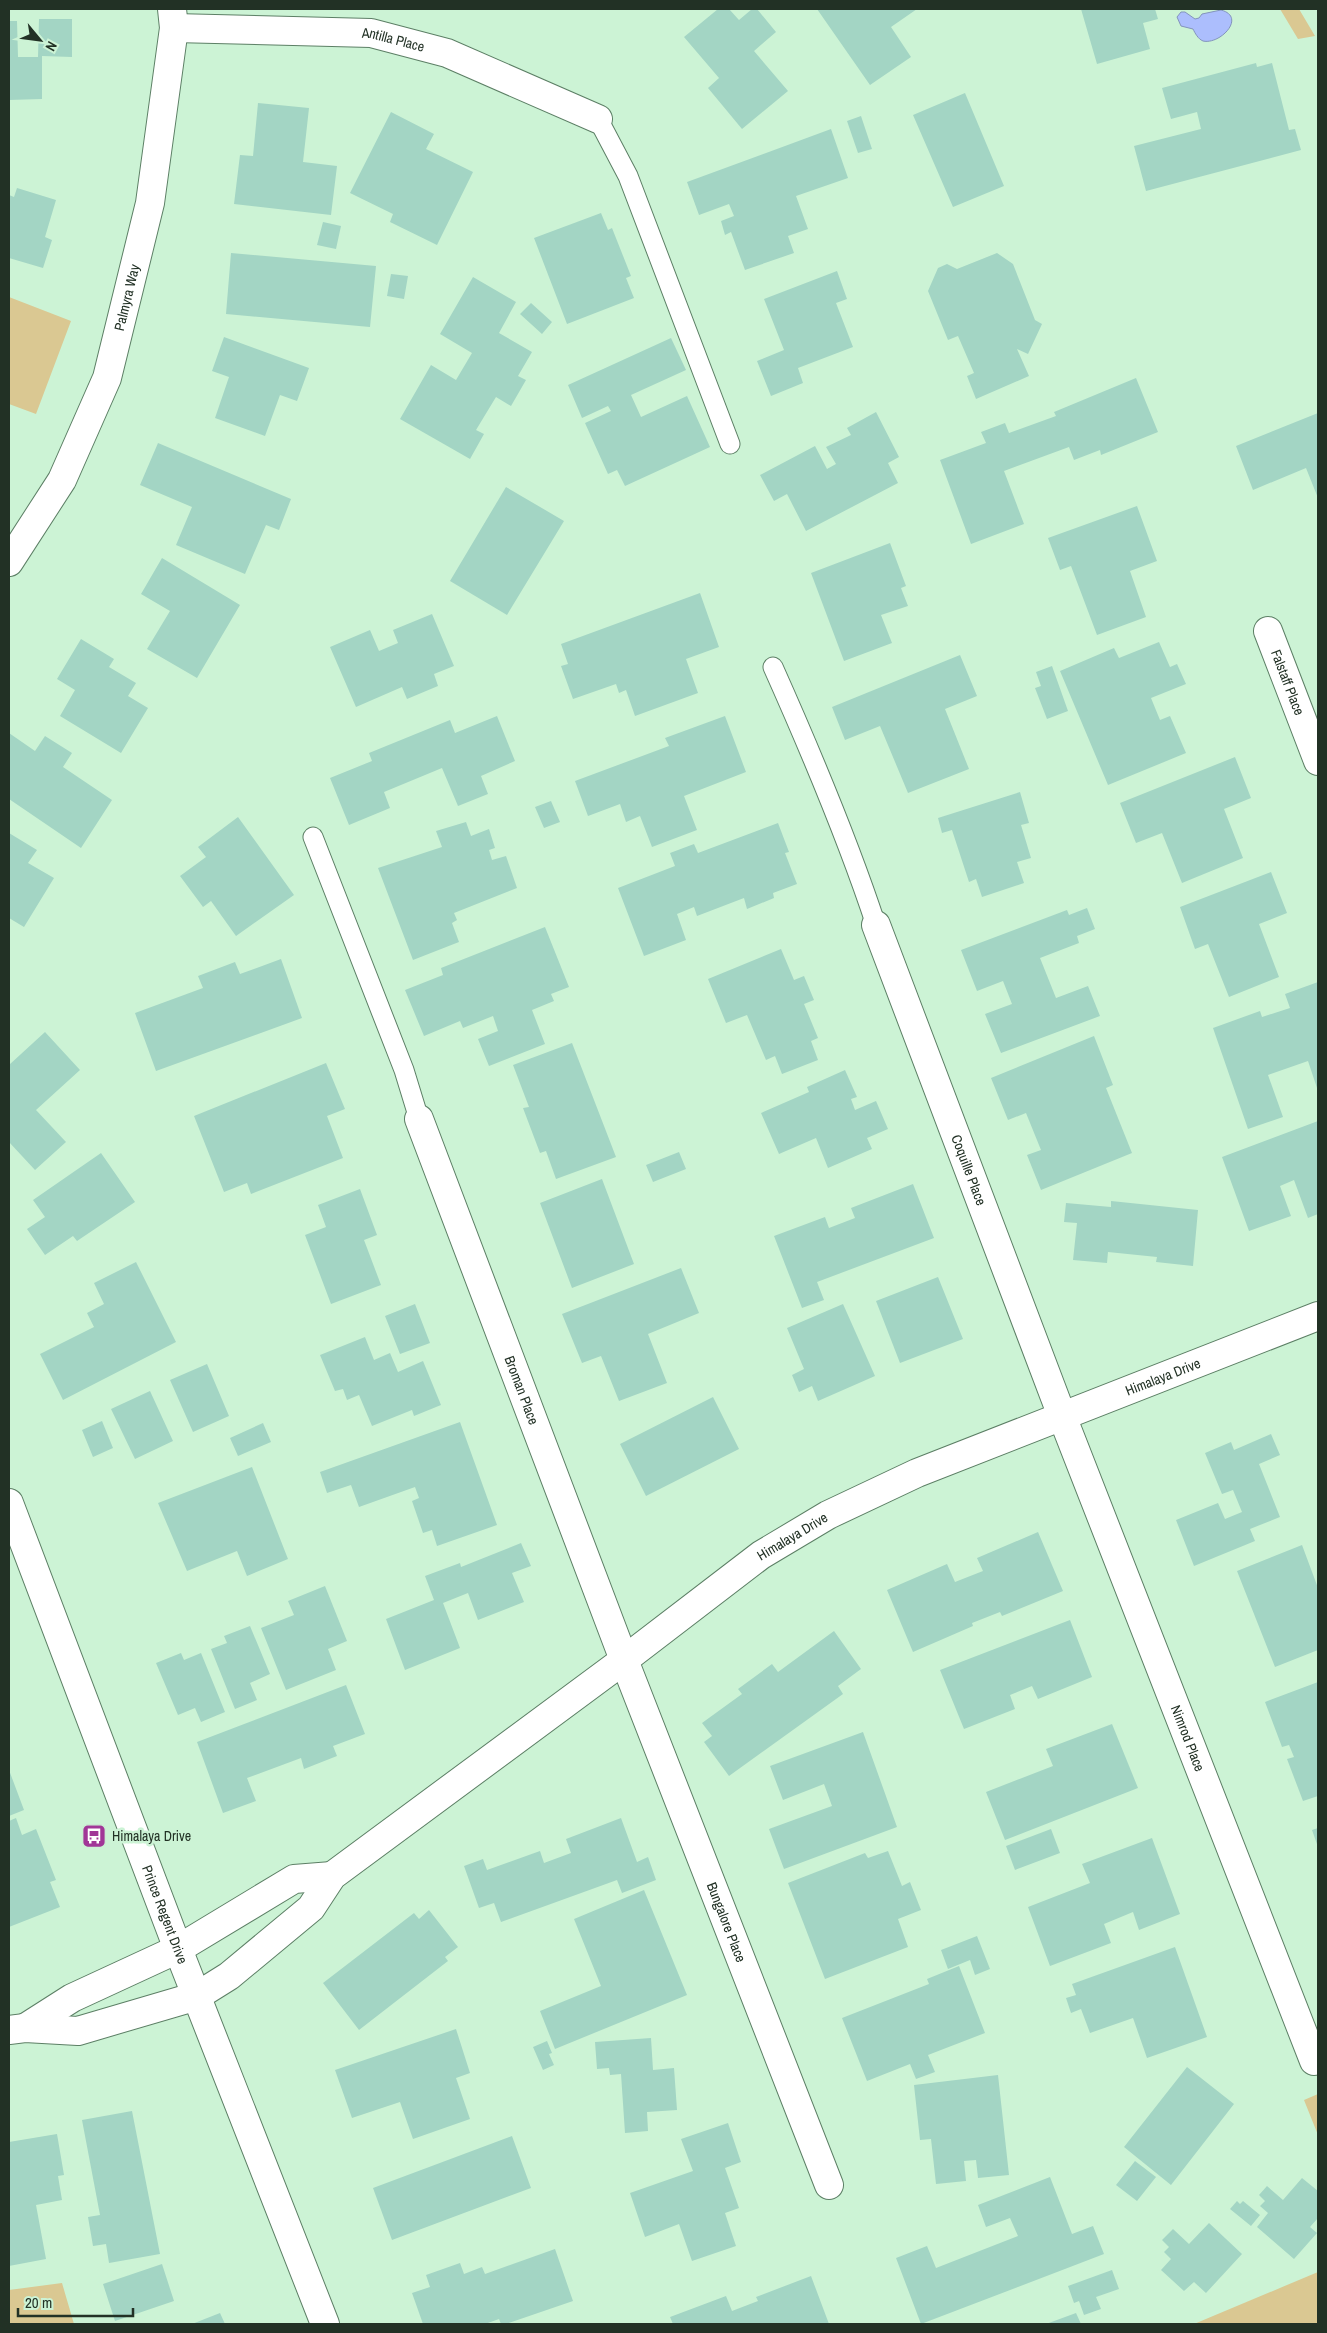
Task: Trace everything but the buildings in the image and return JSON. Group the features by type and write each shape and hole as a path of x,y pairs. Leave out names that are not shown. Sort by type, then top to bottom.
{"street":[{"name":"Antilla Place","path":"173,19 371,33 447,53 598,119"},
{"name":"Palmyra Way","path":"9,562 62,480 107,378 150,203 173,19"},
{"name":"Falstaff Place","path":"1268,631 1318,761"},
{"name":"Coquille Place","path":"876,925 1062,1416"},
{"name":"Broman Place","path":"419,1119 624,1660"},
{"name":"Himalaya Drive","path":"17,2029 78,2031 197,1996 229,1976 312,1908 332,1876 624,1660 761,1555 828,1515 917,1472 1318,1316"},
{"name":"Nimrod Place","path":"1062,1416 1314,2061"},
{"name":"Prince Regent Drive","path":"9,1503 178,1949 325,2324"},
{"name":"Bungalore Place","path":"624,1660 829,2185"},
{"name":"Himalaya Drive","path":"17,2029 72,1998 178,1949 294,1879 332,1876"}],"lane":[{"path":"598,119 628,176 730,444"},
{"path":"773,667 817,764 861,879 876,925"},
{"path":"313,836 404,1070 419,1119"}],"shaded area":[{"path":"1280,9 1299,9 1315,36 1298,39"},
{"path":"9,297 71,321 36,414 9,404"},
{"path":"1318,2094 1318,2135 1304,2100"},
{"path":"1318,2272 1318,2324 1194,2324"},
{"path":"62,2283 74,2324 9,2324 9,2290"}],"water":[{"path":"1221,10 1232,18 1231,24 1223,35 1210,41 1201,40 1193,29 1181,26 1177,17 1181,12 1185,12 1195,19 1199,18 1202,14"}],"place":[{"name":"Himalaya Drive","path":"94,1836"}]}
